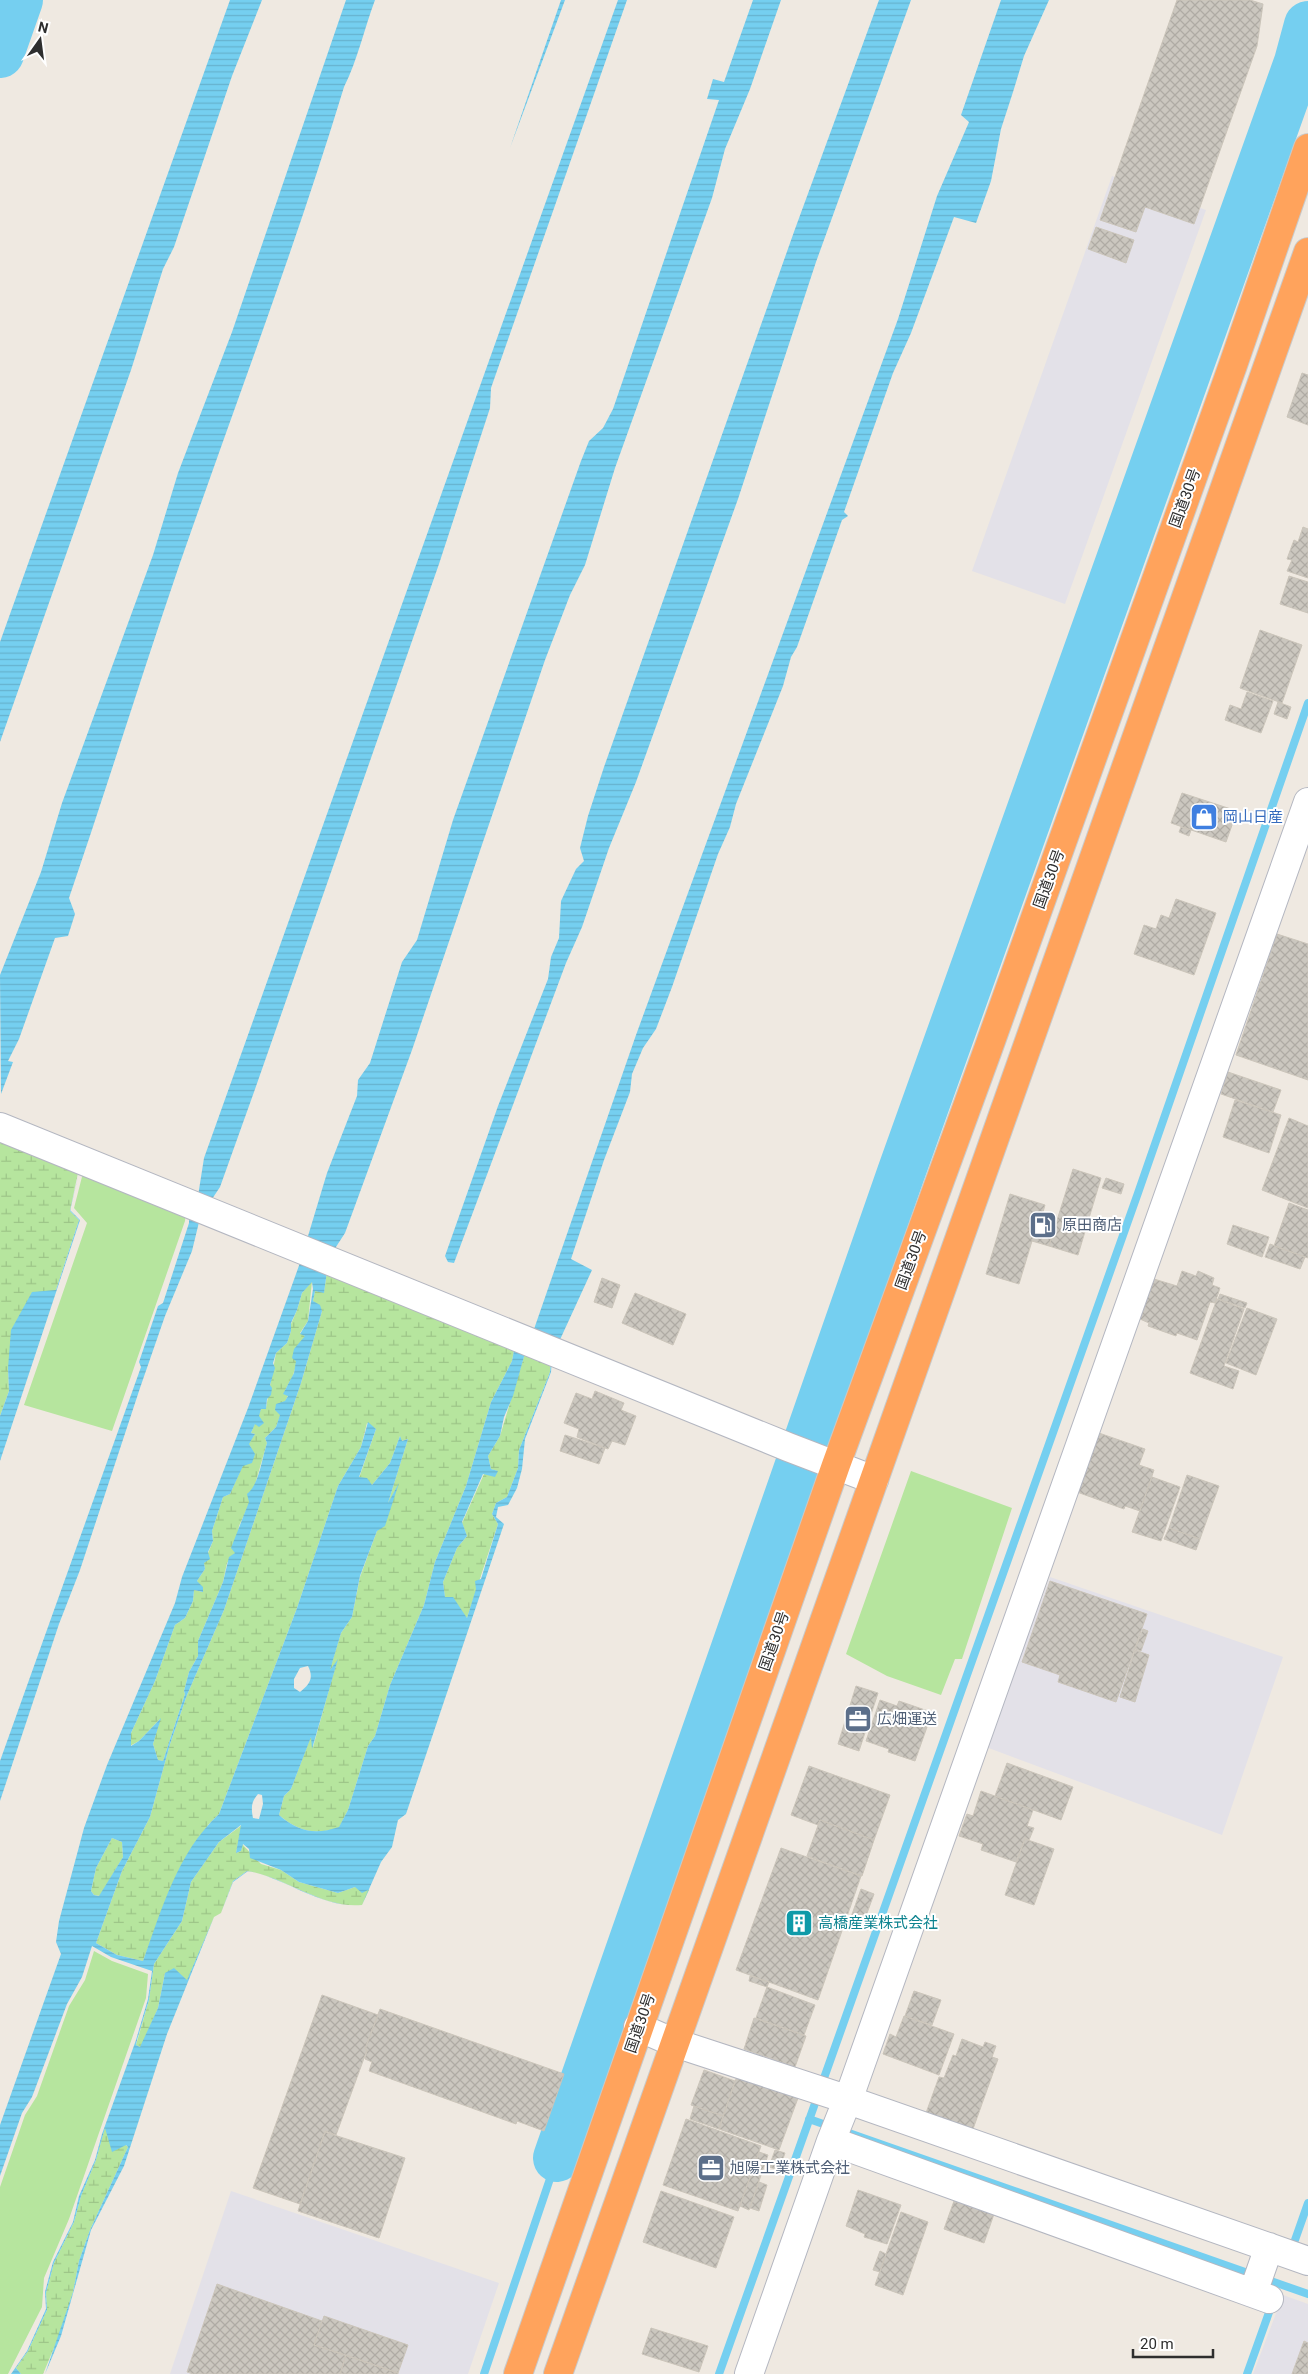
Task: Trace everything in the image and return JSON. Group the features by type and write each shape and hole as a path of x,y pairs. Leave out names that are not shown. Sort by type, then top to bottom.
{"highway":[{"name":"国道30号","path":"518,2374 638,2027 828,1462 1074,807 1308,148"},
{"path":"558,2374 1308,252"}],"street":[{"path":"749,2374 832,2111 1308,802"},
{"path":"0,1127 788,1448 874,1480"},
{"path":"638,2027 832,2111 1262,2278"},
{"path":"832,2111 1262,2278 1308,2261"}],"shaded area":[{"path":"1112,176 1206,210 1065,604 972,571"},
{"path":"1050,1577 1283,1657 1222,1835 986,1747"},
{"path":"231,2191 499,2283 468,2374 170,2374"},
{"path":"1283,2295 1308,2304 1308,2374 1253,2374"}],"green space":[{"path":"0,1135 79,1168 70,1211 79,1220 56,1290 8,1368 9,1391 0,1416"},
{"path":"84,1169 186,1211 185,1221 112,1431 24,1405 87,1223 74,1208"},
{"path":"327,1271 515,1345 512,1361 491,1402 466,1486 435,1562 424,1605 390,1685 375,1736 368,1746 348,1810 339,1828 322,1831 308,1830 293,1825 279,1815 284,1796 291,1789 311,1736 313,1747 337,1661 329,1672 341,1633 352,1617 360,1577 377,1531 397,1487 387,1506 408,1439 401,1441 400,1436 390,1463 372,1485 359,1478 376,1429 367,1423 361,1447 338,1486 297,1608 219,1814 208,1825 152,1937 143,1961 117,1955 96,1943 122,1871 150,1817 170,1744 187,1695 224,1610 301,1383 322,1311 313,1301 315,1290 324,1292"},
{"path":"312,1281 308,1321 300,1333 305,1336 293,1375 284,1394 288,1395 276,1427 265,1438 267,1443 250,1502 239,1526 235,1553 227,1563 223,1582 198,1641 198,1656 189,1672 184,1691 185,1694 163,1761 158,1760 153,1744 160,1719 139,1741 130,1746 131,1733 155,1681 175,1625 185,1618 193,1601 194,1590 203,1592 197,1581 205,1569 204,1563 213,1541 212,1531 223,1497 230,1494 251,1447 248,1444 255,1434 251,1433 261,1409 266,1408 276,1353 287,1343 291,1324 302,1293"},
{"path":"525,1353 551,1360 550,1372 519,1450 518,1468 507,1497 496,1503 492,1514 498,1524 467,1618 445,1598 443,1582 457,1548 467,1536 462,1523 484,1474 497,1471 491,1469 488,1456 500,1436"},
{"path":"911,1471 1012,1508 962,1659 955,1659 941,1695 887,1676 846,1654"},
{"path":"242,1825 236,1853 241,1851 242,1844 261,1864 281,1870 299,1882 338,1893 355,1887 369,1890 362,1905 347,1905 318,1898 276,1879 247,1871 233,1881 221,1913 214,1917 187,1981 165,1973 158,2008 141,2048 136,2045 149,2000 154,1964 182,1921 191,1882 219,1842"},
{"path":"112,1838 122,1842 123,1857 100,1896 94,1895 91,1891 96,1868"},
{"path":"94,1951 112,1961 148,1974 146,1998 69,2219 44,2278 42,2307 8,2374 0,2374 0,2187 25,2115 37,2096 69,2006 85,1980"},
{"path":"105,2127 128,2147 90,2230 79,2261 73,2292 59,2336 43,2374 21,2374 16,2368 28,2351 47,2310 46,2293 54,2263 74,2222 81,2196 96,2160"}],"water":[{"path":"230,0 262,0 232,76 174,247 163,269 131,370 0,742 0,642"},
{"path":"346,0 375,0 344,87 285,267 180,563 69,898 75,914 68,936 55,938 19,1039 8,1061 13,1062 1,1094 0,975 41,872 62,803 153,555 178,473 232,332"},
{"path":"561,0 565,0 510,148"},
{"path":"618,0 627,0 491,388 490,408 439,564 220,1187 210,1202 198,1196 204,1158"},
{"path":"753,0 781,0 750,89 725,149 712,198 615,468 585,565 570,595 545,660 412,1050 345,1233 334,1250 316,1244 308,1236 327,1173 357,1096 358,1080 370,1063 402,962 417,940 453,820 581,461 589,441 603,428 613,409 719,100 707,99 713,79 724,82"},
{"path":"879,0 911,0 816,262 738,499 636,782 609,848 582,927 566,963 454,1263 448,1262 445,1256 498,1106 548,979 551,957 559,938 561,901 576,869 584,861 580,848 604,767 795,229"},
{"path":"1001,0 1049,0 1024,56 1001,129 991,181 976,223 954,217 911,333 893,373 844,512 848,516 842,520 797,647 791,657 783,686 736,804 730,827 718,854 672,987 656,1029 643,1048 632,1074 630,1092 604,1160 571,1259 592,1270 558,1344 533,1332 636,1035 898,319 937,196 969,122 961,115"},
{"path":"70,1210 80,1220 0,1461 0,1416 9,1391 8,1368 11,1330 32,1292 56,1290 79,1220"},
{"path":"189,1215 200,1218 192,1251 165,1316 0,1801 0,1761 141,1367 139,1362 158,1306 163,1303 189,1223"},
{"path":"301,1260 542,1354 525,1353 513,1396 504,1417 500,1436 488,1456 491,1469 498,1471 495,1477 483,1474 462,1522 467,1536 457,1548 443,1582 445,1597 453,1597 467,1618 476,1589 475,1581 481,1579 498,1524 492,1514 496,1503 507,1497 518,1468 519,1450 550,1372 551,1360 546,1356 552,1360 551,1372 525,1439 522,1469 517,1488 508,1505 498,1507 496,1517 504,1524 406,1814 398,1820 392,1847 381,1862 362,1905 368,1890 362,1893 355,1887 338,1893 299,1882 281,1870 250,1858 249,1849 243,1844 241,1851 236,1853 241,1825 219,1842 191,1882 182,1921 154,1964 149,2000 136,2045 140,2047 158,2008 165,1973 174,1968 187,1980 214,1917 167,2034 124,2166 91,2230 61,2336 45,2374 73,2292 79,2261 90,2230 128,2147 126,2145 112,2152 105,2128 96,2160 81,2196 74,2222 54,2263 46,2293 47,2310 28,2351 16,2368 21,2374 11,2374 27,2351 46,2309 45,2292 53,2262 73,2222 79,2196 95,2160 102,2134 136,2040 148,1999 152,1971 111,1957 92,1946 82,1977 67,2004 32,2097 22,2113 0,2176 0,2125 61,1954 56,1942 59,1921 84,1828 107,1765 175,1603 182,1577 248,1408","holes":["327,1271 515,1345 512,1361 491,1402 466,1486 435,1562 424,1605 390,1685 375,1736 368,1746 348,1810 339,1827 322,1831 308,1830 293,1825 279,1815 284,1796 291,1789 311,1737 312,1749 338,1659 330,1670 341,1633 352,1617 360,1576 377,1531 385,1526 399,1483 388,1503 408,1439 402,1441 400,1436 390,1463 372,1485 367,1478 359,1477 376,1429 368,1422 361,1447 338,1486 297,1608 219,1814 204,1829 192,1846 172,1883 143,1961 117,1955 96,1943 122,1871 150,1817 170,1744 187,1695 224,1610 301,1383 322,1311 320,1305 313,1301 315,1291 324,1293","312,1282 313,1289 308,1321 300,1334 305,1336 294,1349 292,1358 296,1361 294,1373 283,1394 288,1396 285,1401 276,1404 275,1410 280,1415 276,1427 265,1438 267,1443 260,1471 251,1490 247,1494 249,1502 231,1548 235,1553 229,1557 223,1582 198,1641 198,1656 189,1672 184,1691 185,1694 163,1761 158,1760 153,1744 161,1718 139,1741 131,1746 131,1733 155,1681 175,1625 185,1618 193,1601 194,1590 203,1592 203,1587 197,1581 205,1569 204,1563 210,1559 208,1552 213,1541 212,1531 223,1497 230,1494 243,1466 252,1463 255,1454 249,1444 255,1434 251,1433 255,1424 259,1427 264,1423 259,1416 261,1409 266,1409 267,1399 271,1395 272,1388 270,1385 275,1368 273,1363 276,1353 287,1343 291,1331 291,1323 302,1293","308,1666 311,1677 300,1692 294,1688 294,1679 300,1668","258,1794 262,1795 263,1804 259,1819 253,1818 252,1808","112,1838 122,1842 123,1857 99,1896 94,1895 91,1891 96,1868"]},
{"path":"248,1871 233,1882 221,1913 233,1881"},
{"path":"257,1873 276,1879 318,1898"}],"building":[{"path":"1177,0 1250,0 1263,4 1257,46 1194,224 1145,207 1136,232 1100,220"},
{"path":"1096,227 1134,240 1126,263 1088,249"},
{"path":"1302,373 1308,375 1308,425 1287,417"},
{"path":"1303,527 1308,529 1308,578 1287,571 1292,560 1287,559 1294,540 1298,542"},
{"path":"1289,576 1308,582 1308,613 1280,604"},
{"path":"1260,630 1302,645 1282,703 1240,688"},
{"path":"1247,692 1273,701 1261,733 1225,720 1230,705 1241,709"},
{"path":"1278,702 1291,707 1287,719 1274,714"},
{"name":"岡山日産","path":"1182,793 1237,811 1226,842 1171,823"},
{"path":"1181,827 1191,830 1189,836 1179,832"},
{"path":"1176,899 1216,913 1194,975 1134,954 1144,925 1156,929 1161,915 1169,918"},
{"path":"1277,934 1308,944 1308,1080 1236,1055"},
{"path":"1228,1072 1281,1090 1273,1112 1221,1094"},
{"path":"1235,1100 1281,1115 1269,1153 1223,1137"},
{"path":"1289,1118 1308,1126 1308,1208 1262,1190"},
{"path":"1073,1169 1101,1178 1078,1255 1049,1246"},
{"path":"1106,1178 1124,1184 1121,1194 1102,1188"},
{"path":"1010,1194 1045,1205 1041,1219 1056,1224 1049,1246 1032,1241 1019,1284 986,1274"},
{"path":"1289,1203 1308,1210 1308,1258 1274,1246"},
{"path":"1233,1225 1269,1237 1262,1257 1227,1244"},
{"path":"1270,1244 1305,1257 1300,1269 1265,1257"},
{"path":"1182,1271 1196,1276 1198,1271 1214,1278 1212,1285 1220,1288 1215,1303 1210,1302 1197,1340 1177,1333 1176,1336 1148,1326 1149,1323 1140,1319 1154,1279 1177,1286"},
{"path":"602,1278 620,1285 612,1308 594,1302"},
{"path":"635,1293 686,1314 673,1345 622,1323"},
{"path":"1220,1294 1247,1303 1245,1308 1218,1299"},
{"path":"1217,1299 1244,1309 1224,1366 1239,1371 1233,1389 1190,1373"},
{"path":"1247,1308 1277,1319 1256,1375 1226,1363"},
{"path":"595,1391 624,1403 621,1410 636,1416 625,1445 612,1441 608,1449 577,1437 579,1429 564,1423 576,1393 592,1399"},
{"path":"1096,1432 1145,1449 1139,1465 1154,1470 1140,1511 1125,1506 1124,1509 1077,1492"},
{"path":"565,1435 605,1448 599,1464 560,1451"},
{"path":"1187,1475 1219,1486 1200,1539 1169,1528"},
{"path":"1152,1477 1180,1487 1161,1541 1132,1532"},
{"path":"1169,1528 1200,1539 1196,1550 1164,1539"},
{"path":"1050,1581 1147,1614 1116,1702 1058,1682 1060,1675 1022,1662"},
{"path":"1143,1629 1148,1631 1141,1651 1135,1649"},
{"path":"1135,1650 1149,1655 1135,1702 1120,1697"},
{"name":"広畑運送","path":"856,1686 878,1693 859,1751 838,1744"},
{"path":"880,1700 897,1706 899,1701 928,1711 923,1726 927,1727 915,1761 888,1752 889,1749 866,1741"},
{"path":"1007,1763 1073,1787 1061,1820 995,1796"},
{"path":"809,1766 890,1795 874,1840 820,1820 818,1825 791,1815"},
{"path":"981,1791 1033,1810 1027,1826 1034,1828 1029,1840 1025,1838 1016,1862 981,1850 983,1844 959,1836 967,1814 973,1816"},
{"path":"820,1820 874,1840 862,1876 807,1856"},
{"path":"1025,1839 1054,1849 1034,1905 1005,1895"},
{"name":"高橋産業株式会社","path":"781,1848 861,1876 818,2000 736,1970"},
{"path":"861,1889 874,1894 863,1924 850,1920"},
{"path":"750,1976 769,1982 767,1987 749,1981"},
{"path":"767,1987 815,2005 804,2035 756,2018"},
{"path":"914,1991 941,2000 932,2025 905,2016"},
{"path":"322,1995 378,2015 336,2135 325,2131 300,2204 253,2188"},
{"path":"380,2009 564,2074 544,2131 517,2121 516,2124 369,2071 372,2062 365,2059 367,2050 365,2049"},
{"path":"904,2016 954,2034 939,2075 883,2054 890,2034 896,2037"},
{"path":"754,2018 806,2036 795,2067 744,2049"},
{"path":"962,2039 983,2047 985,2042 996,2046 992,2057 998,2059 973,2129 926,2113 939,2077 944,2078 953,2055 956,2056"},
{"path":"704,2070 735,2081 723,2116 691,2105"},
{"path":"737,2076 798,2098 779,2150 719,2129"},
{"path":"694,2106 723,2116 719,2129 690,2119"},
{"name":"旭陽工業株式会社","path":"686,2119 761,2146 738,2211 663,2185"},
{"path":"325,2132 405,2158 379,2238 298,2211"},
{"path":"775,2150 785,2153 779,2170 769,2167"},
{"path":"759,2152 768,2155 749,2210 740,2206"},
{"path":"759,2182 767,2185 759,2211 750,2208"},
{"path":"858,2190 901,2205 887,2244 864,2237 865,2234 846,2226"},
{"path":"661,2191 734,2217 716,2268 643,2242"},
{"path":"954,2201 994,2214 984,2243 944,2229"},
{"path":"901,2212 928,2222 903,2295 875,2285"},
{"path":"880,2251 886,2254 880,2272 873,2270"},
{"path":"217,2284 322,2321 314,2345 346,2355 340,2374 193,2374 187,2372"},
{"path":"324,2316 408,2345 398,2373 314,2345"},
{"path":"651,2328 708,2346 699,2372 642,2354"},
{"path":"1304,2341 1308,2343 1308,2374 1292,2374"},
{"path":"346,2355 398,2373 398,2374 340,2374"}],"waterway":[{"path":"0,54 19,0"},
{"path":"557,2158 901,1173 1298,62 1308,25"},
{"path":"719,2374 1138,1193 1308,703"},
{"path":"809,2119 1308,2294"},
{"path":"484,2374 557,2158"},
{"path":"1295,2240 1308,2203"},
{"path":"1247,2374 1272,2304"}],"place":[{"name":"岡山日産","path":"1204,817"},
{"name":"原田商店","path":"1043,1225"},
{"name":"広畑運送","path":"858,1719"},
{"name":"高橋産業株式会社","path":"799,1923"},
{"name":"旭陽工業株式会社","path":"711,2168"}]}
